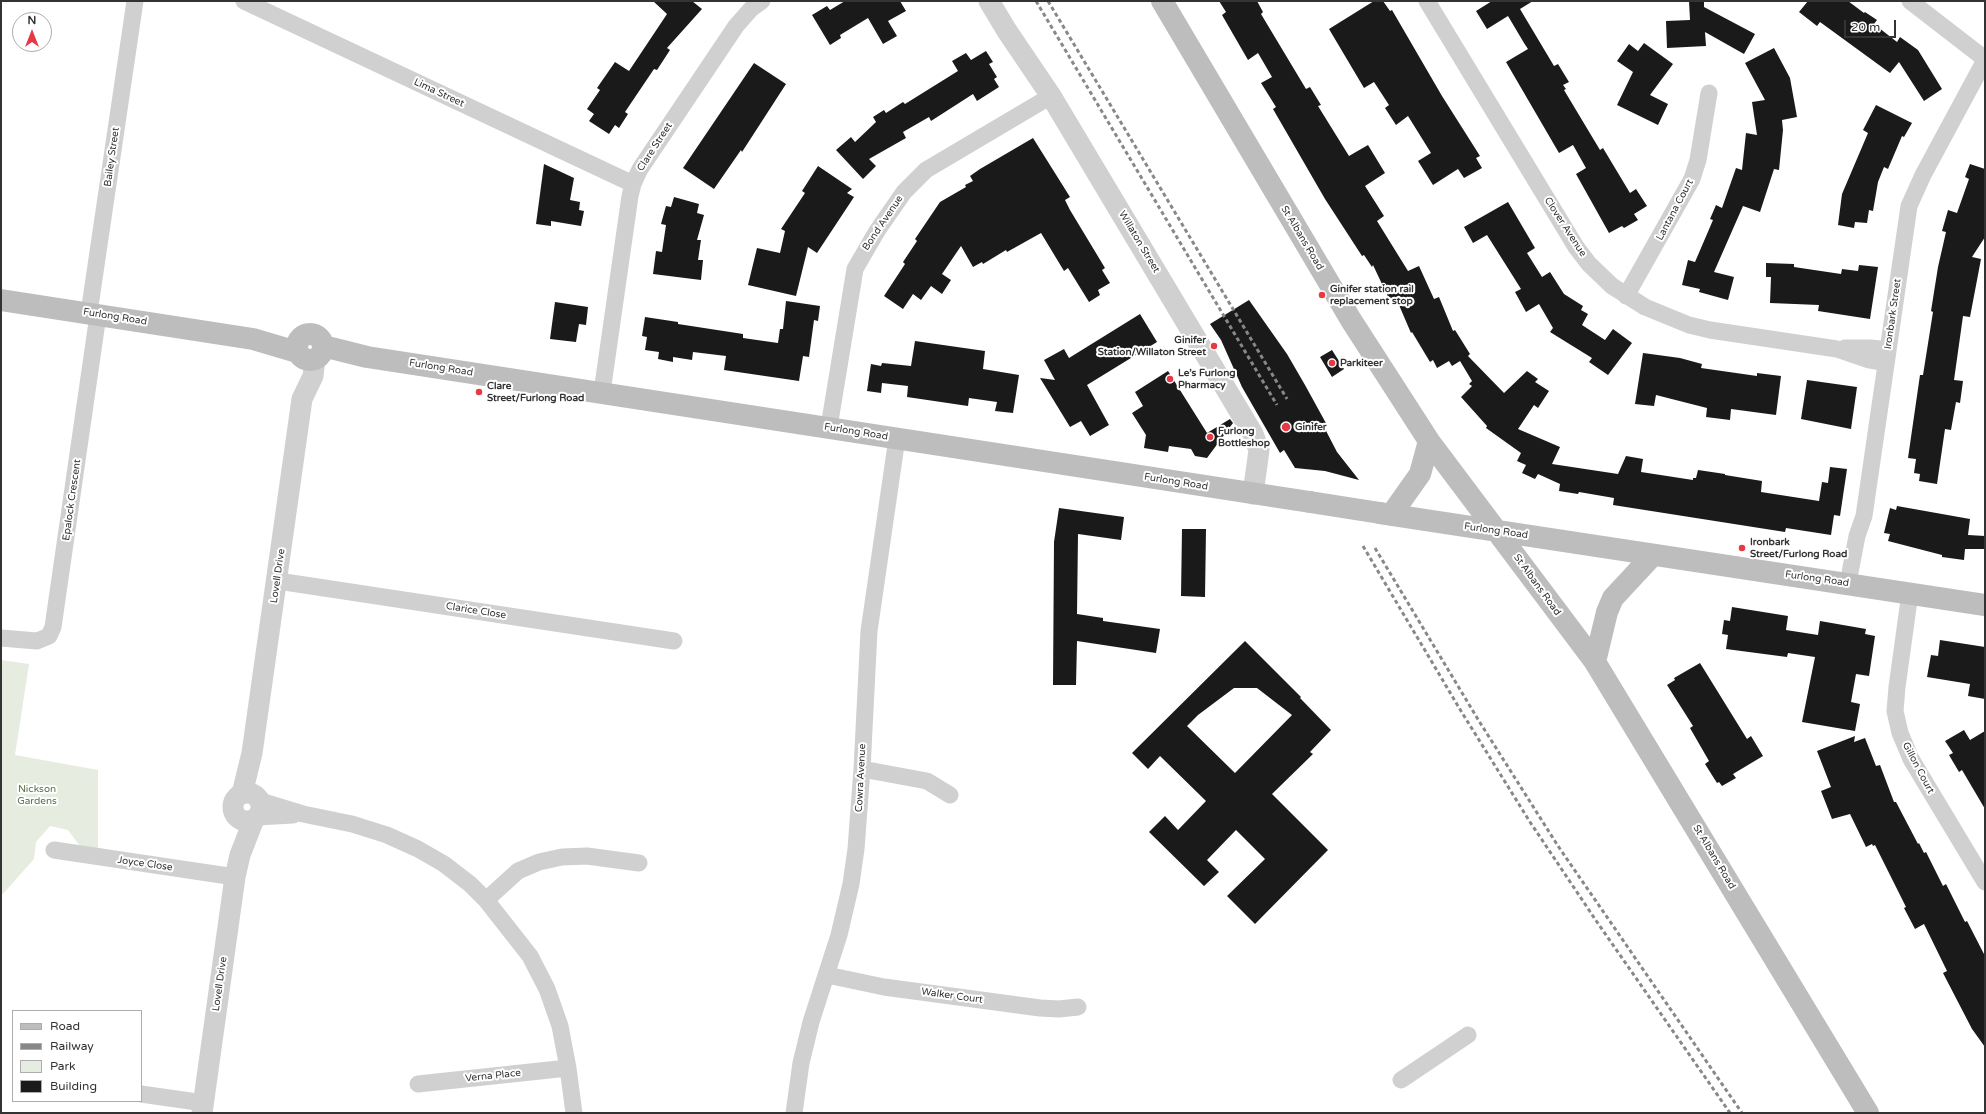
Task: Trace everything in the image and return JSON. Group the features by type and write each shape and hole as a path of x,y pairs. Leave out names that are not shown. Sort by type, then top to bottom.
{"main road":[{"name":"St Albans Road","path":"1162,1 1351,320 1429,441 1499,532 1595,662 1868,1113"},
{"name":"Furlong Road","path":"1,300 253,339 309,352 367,357 602,392 1499,532 1848,583 1985,605"},
{"path":"1386,514 1420,474 1429,441"},
{"path":"1595,662 1607,612 1613,598 1653,555"}],"street":[{"name":"Bailey Street","path":"93,314 135,1"},
{"name":"Lima Street","path":"244,1 633,184"},
{"name":"Willaton Street","path":"989,1 1007,31 1051,96 1253,434 1259,450 1253,494"},
{"name":"Clover Avenue","path":"1427,1 1576,246 1589,264 1626,296 1675,320 1710,330 1837,349 1871,348 1887,357"},
{"path":"1910,1 1985,59"},
{"name":"Clare Street","path":"602,392 633,184 640,169 752,4"},
{"name":"Ironbark Street","path":"1848,583 1857,536 1864,516 1909,206 1923,174 1985,59"},
{"name":"Lantana Court","path":"1626,296 1692,179 1698,160 1709,93"},
{"name":"Bond Avenue","path":"829,427 855,269 877,231 904,192 926,170 1051,96"},
{"name":"Epalock Crescent","path":"1,638 37,641 49,636 53,627 93,314"},
{"name":"Lovell Drive","path":"203,1108 235,877 251,808 252,753 278,581 302,399 298,374 309,352"},
{"name":"Cowra Avenue","path":"794,1113 801,1063 811,1022 827,975 851,884 856,849 862,769 869,631 897,438"},
{"name":"Clarice Close","path":"278,581 674,641"},
{"name":"Gillon Court","path":"1910,593 1895,711 1900,734 1911,759 1985,882"},
{"path":"862,769 927,781 950,795"},
{"path":"251,808 303,814 352,824 387,834 444,864 470,884 486,900 530,956 547,989 560,1026 568,1068 574,1113"},
{"name":"Joyce Close","path":"54,850 235,877"},
{"path":"486,900 518,871 539,862 562,857 587,856 639,863"},
{"name":"Walker Court","path":"827,975 884,987 1040,1008 1059,1009 1078,1007"},
{"path":"1401,1080 1468,1035"},
{"name":"Verna Place","path":"418,1084 568,1068"},
{"path":"142,1094 203,1108"}],"green space":[{"name":"Nickson Gardens","path":"1,660 29,664 15,755 98,770 98,850 79,845 68,830 50,826 36,842 34,859 1,896"}],"building":[{"path":"653,1 692,1 702,9 667,48 670,50 657,70 654,69 625,112 628,114 619,128 615,125 609,134 589,121 594,114 587,109 600,90 597,88 615,62 629,71 667,14"},
{"path":"845,1 900,1 906,11 888,21 897,36 883,44 868,18 840,35 841,38 830,45 812,15 827,6 830,10"},
{"path":"1219,1 1257,1 1263,12 1261,14 1306,89 1310,87 1321,105 1318,106 1349,156 1368,145 1385,173 1365,186 1384,216 1377,221 1408,271 1419,266 1434,299 1439,297 1453,331 1455,330 1470,354 1468,356 1504,393 1527,371 1538,379 1535,382 1549,391 1538,408 1534,405 1518,429 1560,447 1552,464 1618,474 1626,456 1643,459 1641,472 1693,480 1693,478 1696,478 1698,470 1725,474 1762,481 1761,492 1819,501 1822,482 1828,483 1830,467 1847,469 1840,516 1834,515 1831,535 1786,528 1785,532 1613,505 1614,498 1579,492 1578,494 1559,491 1560,484 1538,474 1535,479 1522,473 1526,465 1517,461 1521,453 1486,428 1487,426 1461,397 1472,386 1469,384 1472,381 1460,361 1452,366 1449,361 1437,368 1433,360 1430,362 1412,332 1411,333 1396,298 1390,301 1373,265 1372,267 1364,255 1362,256 1325,199 1273,109 1276,107 1261,83 1272,77 1258,53 1248,60 1222,15 1226,12"},
{"path":"1374,1 1383,1 1390,11 1392,10 1442,96 1480,156 1476,158 1482,168 1464,178 1458,169 1433,185 1418,161 1431,153 1408,116 1396,125 1385,108 1389,105 1374,82 1364,88 1329,29"},
{"path":"1492,1 1533,1 1520,9 1554,66 1558,64 1569,82 1563,85 1566,89 1564,90 1600,150 1603,148 1630,193 1636,189 1647,206 1634,214 1638,220 1624,228 1622,226 1609,233 1576,174 1586,168 1573,145 1559,153 1506,62 1528,49 1508,16 1487,29 1476,11"},
{"path":"1689,1 1704,1 1704,7 1755,34 1744,54 1705,32 1706,46 1667,48 1666,21 1690,20"},
{"path":"1808,1 1848,1 1864,13 1865,12 1877,20 1874,24 1897,42 1900,37 1918,50 1942,89 1924,101 1899,62 1890,73 1820,22 1817,26 1799,12"},
{"path":"1644,43 1673,64 1650,95 1668,104 1658,125 1617,105 1633,72 1617,61 1629,44 1638,51"},
{"path":"1774,48 1790,78 1797,117 1782,120 1783,130 1779,170 1774,169 1760,212 1743,206 1714,272 1734,277 1728,300 1699,292 1700,289 1682,285 1688,260 1695,262 1713,220 1710,219 1716,205 1722,208 1736,168 1742,170 1746,133 1757,135 1752,102 1765,100 1745,63"},
{"path":"986,51 993,62 989,64 997,77 994,79 999,87 977,101 973,94 931,121 929,117 903,132 906,138 869,159 876,166 863,179 836,150 851,137 855,142 876,122 873,117 884,110 886,113 903,102 905,104 958,71 952,61 966,53 971,60"},
{"path":"754,63 786,84 742,152 741,150 714,189 683,168"},
{"path":"1876,105 1912,123 1904,137 1902,136 1888,169 1884,167 1878,182 1873,211 1869,210 1867,223 1855,222 1854,228 1838,225 1842,194 1868,133 1863,130"},
{"path":"1033,138 1070,197 1065,200 1105,268 1102,270 1110,283 1098,290 1100,295 1089,302 1068,268 1064,271 1041,233 1007,252 1006,250 983,264 982,262 973,267 961,246 942,274 951,280 942,294 931,286 921,300 913,294 903,309 884,296 905,264 903,262 917,241 915,239 940,202 966,187 965,185 973,181 970,176 980,169"},
{"path":"544,164 574,178 570,200 580,202 579,210 584,211 581,226 551,221 551,226 536,224"},
{"path":"1970,164 1985,169 1985,237 1972,257 1981,259 1970,317 1963,316 1954,380 1963,381 1960,403 1956,402 1951,430 1945,429 1937,484 1919,481 1920,474 1914,473 1916,459 1908,458 1920,375 1923,375 1933,312 1931,311 1938,267 1946,232 1942,231 1948,210 1957,213 1969,179 1965,177"},
{"path":"818,166 852,189 847,193 854,197 817,253 808,247 796,296 748,285 757,248 780,253 785,231 781,229 805,193 802,191"},
{"path":"674,197 699,204 697,213 704,215 697,240 701,240 698,260 703,260 701,280 653,274 656,251 662,252 666,225 661,224 666,206 671,207"},
{"path":"1508,202 1535,248 1527,253 1542,277 1550,272 1564,294 1583,306 1581,310 1588,314 1582,325 1605,340 1613,329 1632,343 1608,375 1589,362 1592,358 1550,332 1553,328 1539,304 1526,312 1515,292 1521,289 1487,235 1473,243 1464,227"},
{"path":"1766,263 1794,264 1794,267 1841,274 1842,269 1858,271 1859,265 1878,267 1870,319 1818,311 1819,305 1770,303 1771,277 1766,277"},
{"path":"1249,300 1287,354 1327,425 1324,427 1337,452 1359,480 1325,471 1295,468 1284,450 1280,453 1242,387 1221,340 1210,324"},
{"path":"786,301 820,306 818,321 814,320 809,357 803,356 799,381 724,370 726,356 693,352 692,360 673,357 673,362 658,359 659,352 645,350 647,337 642,336 645,317 678,322 678,324 743,334 743,338 778,343 780,329 783,329"},
{"path":"555,302 588,307 586,325 579,324 576,342 550,339"},
{"path":"1140,314 1157,342 1087,385 1109,425 1090,436 1081,421 1070,427 1040,378 1055,380 1044,360 1064,349 1069,358"},
{"path":"915,341 985,351 983,369 1019,375 1013,413 995,411 997,402 969,398 968,406 907,397 908,386 882,383 881,393 867,391 871,364 881,366 882,363 911,366"},
{"name":"Parkiteer","path":"1332,350 1344,369 1332,377 1320,357"},
{"path":"1643,353 1680,358 1702,364 1701,368 1757,376 1757,373 1781,376 1776,415 1731,409 1730,420 1706,417 1707,408 1656,395 1654,406 1635,404"},
{"path":"1168,371 1207,433 1230,419 1233,423 1207,458 1195,456 1191,449 1169,446 1168,452 1144,448 1146,435 1132,413 1143,406 1135,392"},
{"path":"1807,380 1857,387 1851,429 1801,419"},
{"path":"1897,506 1970,519 1968,535 1985,536 1985,549 1965,549 1964,560 1942,557 1942,555 1888,541 1890,534 1884,533 1890,508 1896,510"},
{"path":"1059,508 1124,517 1121,540 1078,534 1077,614 1103,618 1103,621 1160,629 1156,653 1077,641 1076,685 1053,685 1054,542"},
{"path":"1182,529 1206,529 1205,597 1181,596"},
{"path":"1732,607 1788,616 1786,630 1818,635 1820,621 1866,629 1865,634 1875,636 1869,676 1856,674 1851,702 1860,704 1855,731 1802,722 1815,657 1788,653 1787,657 1726,649 1728,635 1722,634 1724,620 1730,621"},
{"path":"1940,640 1985,647 1985,699 1968,696 1970,684 1927,677 1931,655 1938,656"},
{"path":"1245,641 1301,697 1300,698 1331,730 1310,752 1313,754 1272,794 1328,850 1255,924 1227,896 1265,859 1236,830 1207,860 1219,872 1204,886 1149,832 1165,816 1178,830 1206,801 1160,756 1148,769 1132,753","holes":["1234,688 1257,688 1292,715 1235,773 1187,726 1198,715"]},
{"path":"1700,663 1747,739 1751,736 1763,756 1733,774 1736,778 1722,786 1719,782 1717,783 1705,764 1709,761 1690,728 1693,726 1667,685 1675,680 1674,678"},
{"path":"1964,730 1970,740 1985,731 1985,809 1962,770 1959,772 1949,755 1953,753 1945,741"},
{"path":"1855,736 1854,742 1865,738 1876,766 1880,765 1894,802 1896,802 1918,844 1919,843 1924,853 1926,852 1943,886 1946,884 1965,922 1967,921 1985,956 1985,1047 1972,1029 1943,973 1947,971 1924,924 1915,929 1904,908 1906,907 1875,845 1873,846 1872,844 1866,847 1850,814 1832,819 1821,791 1831,787 1817,751"}],"railway":[{"path":"1036,1 1277,405"},
{"path":"1048,1 1287,399"},
{"path":"1363,546 1461,711 1530,822 1597,922 1730,1113"},
{"path":"1375,548 1479,721 1558,846 1742,1113"}],"place":[{"name":"Ginifer station rail replacement stop","path":"1322,295"},
{"name":"Ginifer Station/Willaton Street","path":"1214,346"},
{"name":"Parkiteer","path":"1332,363"},
{"name":"Le’s Furlong Pharmacy","path":"1170,379"},
{"name":"Clare Street/Furlong Road","path":"479,392"},
{"name":"Ginifer","path":"1286,427"},
{"name":"Furlong Bottleshop","path":"1210,437"},
{"name":"Ironbark Street/Furlong Road","path":"1742,548"}]}
